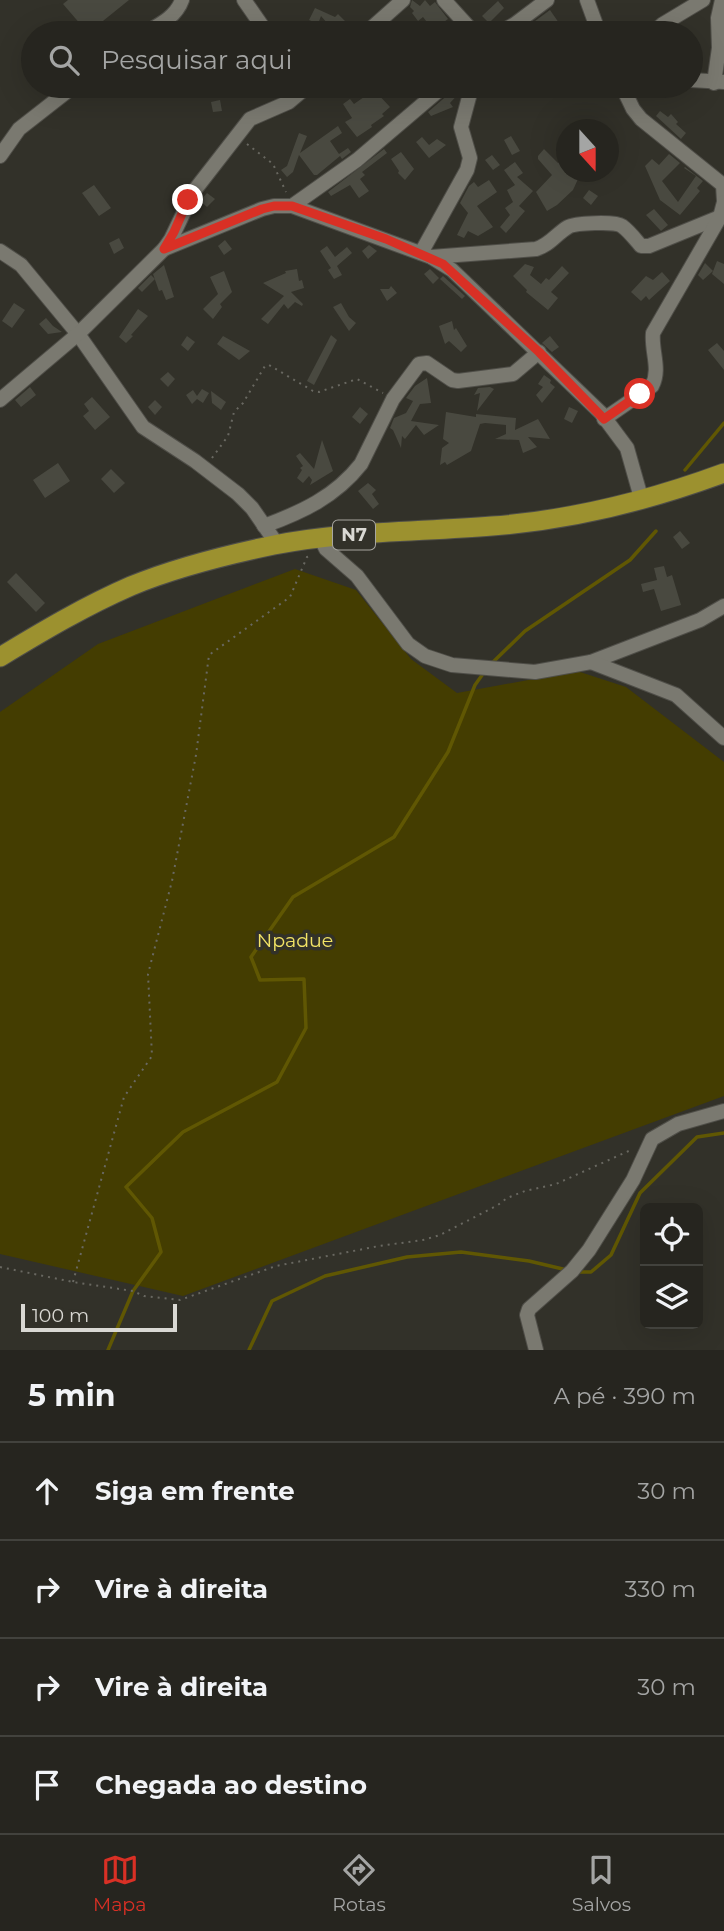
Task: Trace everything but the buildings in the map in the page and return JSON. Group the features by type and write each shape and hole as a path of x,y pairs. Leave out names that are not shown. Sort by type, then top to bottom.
{"highway":[{"name":"N7","path":"0,657 61,620 132,586 210,560 277,544 324,544 560,518 642,501 724,472"}],"street":[{"path":"164,21 180,7 182,0"},
{"path":"244,0 259,21"},
{"path":"379,21 403,0"},
{"path":"444,0 463,21"},
{"path":"519,21 547,0"},
{"path":"587,0 595,21"},
{"path":"668,21 703,0"},
{"path":"719,82 718,18 722,0"},
{"path":"0,156 7,133 57,98"},
{"path":"0,400 78,334 164,249 194,191 250,119 293,98"},
{"path":"292,206 358,160 430,98"},
{"path":"426,255 467,170 470,159 461,127 470,98"},
{"path":"604,419 652,386 655,380 656,353 653,333 720,217 724,201 723,184 640,119 628,98"},
{"path":"164,249 262,209 292,206 426,255 452,270 539,352 604,419 627,448 642,501"},
{"path":"426,255 536,249 546,246 566,228 576,224 616,223 623,226 641,246 649,246 720,217"},
{"path":"0,251 22,265 78,334 143,427 204,468 246,501 277,544"},
{"path":"264,526 314,506 342,485 361,464 393,399 423,362 458,381 513,374 539,352"},
{"path":"324,544 357,576 408,644 425,656 452,666 535,672 591,662 700,620 724,606"},
{"path":"591,662 676,695 724,738"},
{"path":"536,1350 527,1315 529,1310 572,1272 589,1250 633,1180 652,1139 678,1124 724,1111"}],"path":[{"path":"237,136 272,164 292,206"},
{"path":"204,468 228,436 234,412 243,404 265,366 269,365 313,391 326,391 357,379 393,399"},
{"path":"73,1282 124,1097 152,1056 148,974 172,881 196,755 209,655 290,597 307,557 324,544"},
{"path":"0,1267 180,1300 276,1266 440,1235 507,1198 556,1184 652,1139"}],"green space":[{"name":"Npadue","path":"295,569 356,590 411,659 457,693 577,671 626,687 724,762 724,1096 183,1296 0,1254 0,712 98,644"}],"waterway":[{"path":"685,470 724,423"},
{"path":"492,663 525,631 630,560 656,531"},
{"path":"108,1350 133,1291 161,1252 152,1218 126,1187 183,1132 277,1082 306,1028 304,979 260,980 251,957 293,897 394,837 448,752 475,685 485,671"},
{"path":"578,1272 591,1272 611,1255 640,1193 697,1137 724,1133"},
{"path":"249,1350 272,1301 325,1276 407,1257 461,1252 529,1261 567,1270"}],"route":[{"path":"188,200 164,249 262,209 292,206 431,257 452,270 539,352 604,419 640,394"}]}
